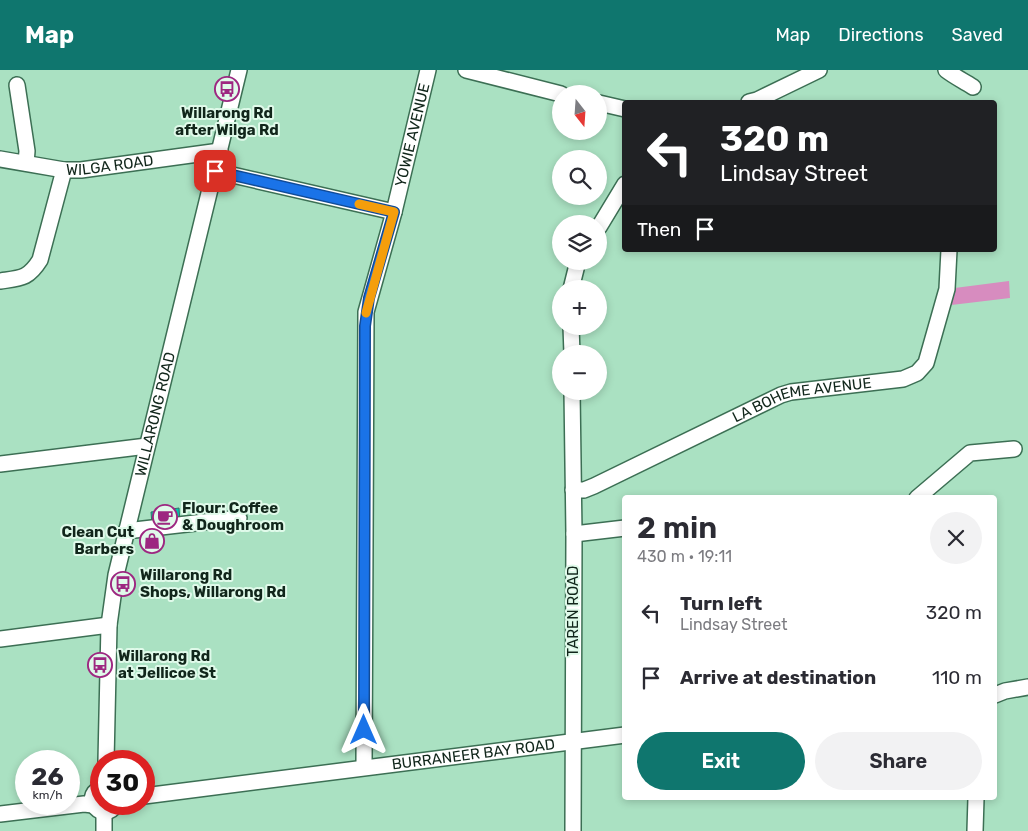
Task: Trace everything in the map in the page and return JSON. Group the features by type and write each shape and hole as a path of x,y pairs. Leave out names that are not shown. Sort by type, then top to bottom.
{"street":[{"name":"WILLARONG ROAD","path":"106,750 109,626 116,575 239,70"},
{"name":"YOWIE AVENUE","path":"364,767 365,326 369,298 394,212 428,70"},
{"path":"466,70 552,92"},
{"path":"757,100 819,70"},
{"path":"946,70 959,80 973,87"},
{"path":"17,86 26,163"},
{"path":"608,105 622,108"},
{"name":"WILGA ROAD","path":"0,159 64,170 81,170 220,151"},
{"path":"0,281 18,278 32,272 40,260 64,170"},
{"path":"215,171 394,212"},
{"path":"606,215 622,189"},
{"name":"LA BOHEME AVENUE","path":"573,490 589,488 781,395 791,392 903,379 917,372 926,363 943,306 947,289 949,252"},
{"name":"TAREN ROAD","path":"572,400 574,534 573,831"},
{"path":"0,464 147,446"},
{"path":"921,495 970,453 1014,449"},
{"path":"126,531 239,518"},
{"path":"574,534 622,528"},
{"path":"0,639 109,626"},
{"path":"997,694 1028,687"},
{"name":"BURRANEER BAY ROAD","path":"155,795 622,735"},
{"path":"974,831 976,800"},
{"path":"0,814 90,805"},
{"path":"104,831 105,815"}],"shaded area":[{"path":"1009,281 1010,298 943,306 947,289"}],"building":[{"name":"Flour: Coffee & Doughroom","path":"179,508 180,522 152,525 151,512"}],"slow traffic":[{"path":"359,204 394,212 366,313"}],"place":[{"name":"Willarong Rd after Wilga Rd","path":"227,89"},
{"name":"Flour: Coffee & Doughroom","path":"165,517"},
{"name":"Clean Cut Barbers","path":"152,541"},
{"name":"Willarong Rd Shops, Willarong Rd","path":"123,584"},
{"name":"Willarong Rd at Jellicoe St","path":"100,665"}],"route":[{"path":"215,171 394,212 369,298 365,326 364,730"}]}
